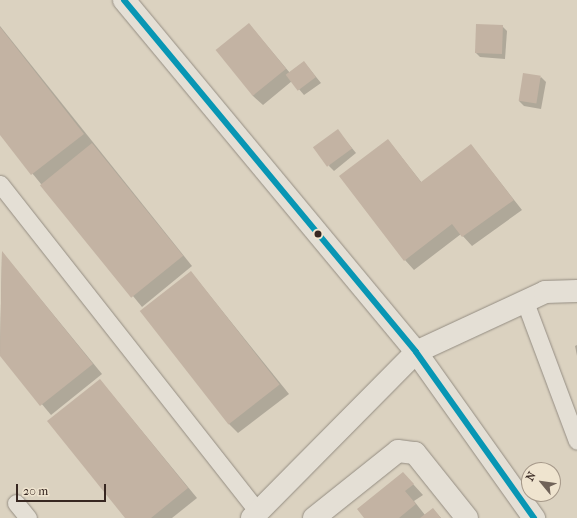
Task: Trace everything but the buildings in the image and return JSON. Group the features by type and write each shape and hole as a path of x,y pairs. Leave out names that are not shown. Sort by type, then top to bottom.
{"street":[{"path":"124,0 416,352 534,518"},
{"path":"258,516 416,352 545,292 577,291"},
{"path":"314,518 398,451 415,453 467,518"}],"lane":[{"path":"0,184 258,516"},
{"path":"525,302 577,441"},
{"path":"16,503 28,518"}],"transit line":[{"path":"124,0 416,352 534,518"}]}
